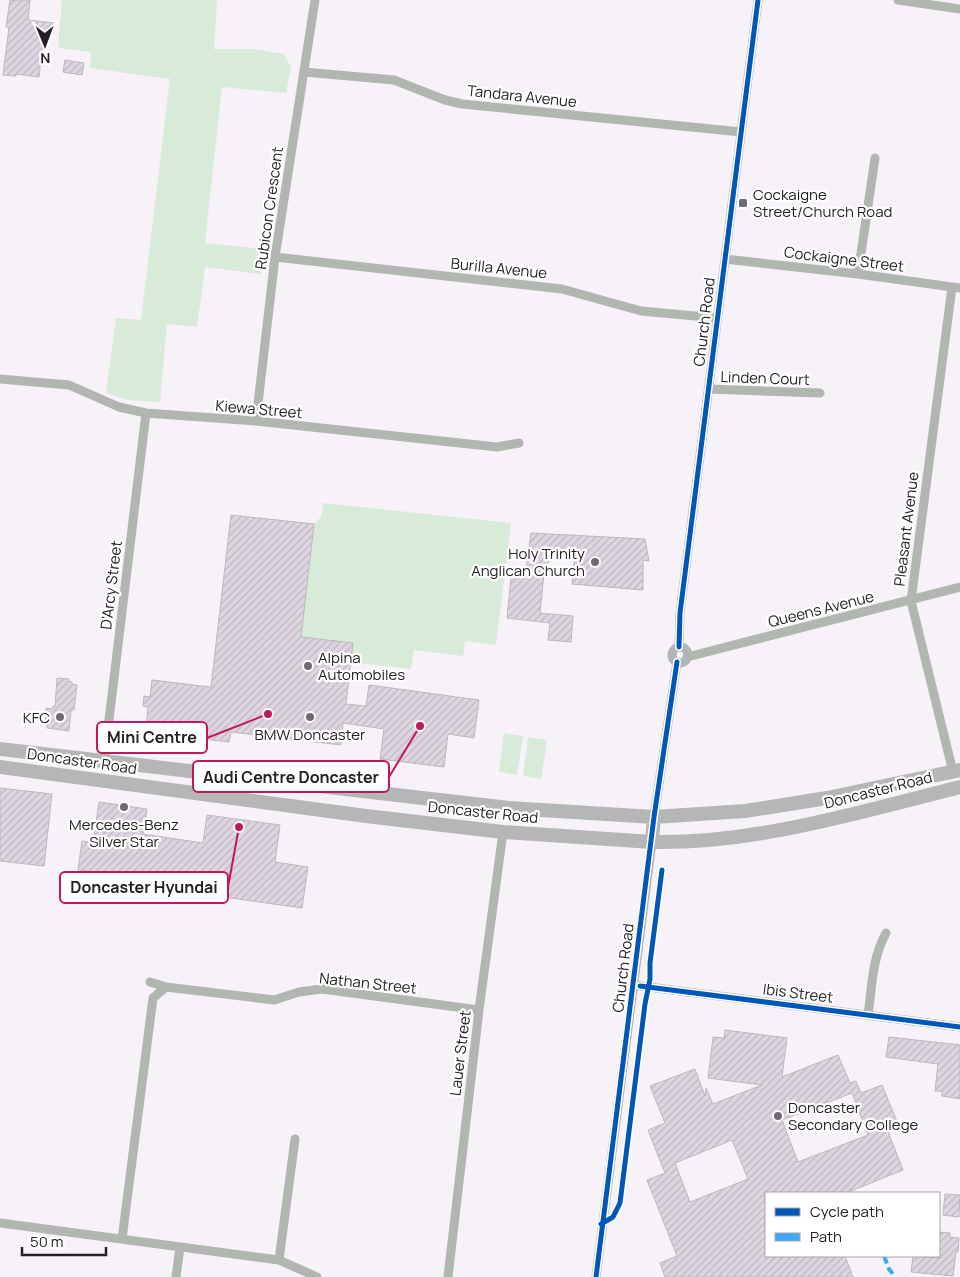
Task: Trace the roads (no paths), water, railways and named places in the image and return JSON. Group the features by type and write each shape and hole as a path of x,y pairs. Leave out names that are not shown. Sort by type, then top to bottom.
{"main road":[{"name":"Doncaster Road","path":"2,749 509,808 654,817 745,811 827,798 956,771"},
{"path":"1,767 2,749"},
{"name":"Doncaster Road","path":"1,767 366,816 503,832 652,842 675,842 725,837 800,826 960,788"},
{"path":"366,816 369,792"},
{"name":"Church Road","path":"652,842 654,817"}],"street":[{"name":"Rubicon Crescent","path":"256,422 275,257 315,0"},
{"name":"Church Road","path":"679,646 680,613 758,0"},
{"path":"898,0 960,9"},
{"name":"Tandara Avenue","path":"304,72 394,80 436,97 462,104 741,132"},
{"path":"858,274 874,158"},
{"name":"Burilla Avenue","path":"275,257 562,289 640,310 718,318"},
{"name":"Cockaigne Street","path":"725,259 956,287"},
{"name":"Pleasant Avenue","path":"956,287 911,601 956,771"},
{"name":"Kiewa Street","path":"0,379 69,385 119,407 146,413 256,422 497,447 519,442"},
{"name":"Linden Court","path":"709,389 820,393"},
{"name":"D'Arcy Street","path":"104,761 146,413"},
{"name":"Queens Avenue","path":"688,657 960,587"},
{"path":"679,646 687,650 688,657 682,662 677,662 673,659 672,652 674,648 679,646"},
{"name":"Church Road","path":"654,817 677,662"},
{"name":"Lauer Street","path":"448,1277 479,1010 503,832"},
{"name":"Church Road","path":"596,1277 652,842"},
{"path":"868,1015 875,960 879,946 886,933"},
{"name":"Nathan Street","path":"150,982 166,987 274,1000 299,992 322,989 479,1010"},
{"name":"Ibis Street","path":"633,985 960,1027"},
{"path":"122,1239 153,998 166,987"},
{"path":"279,1260 295,1139"},
{"path":"0,1223 279,1260 317,1277"},
{"path":"176,1277 180,1247"}],"place":[{"name":"Cockaigne Street/Church Road","path":"743,203"},
{"name":"Holy Trinity Anglican Church","path":"595,562"},
{"name":"Alpina Automobiles","path":"308,666"},
{"name":"Mini Centre","path":"268,714"},
{"name":"KFC","path":"60,717"},
{"name":"BMW Doncaster","path":"310,717"},
{"name":"Audi Centre Doncaster","path":"420,726"},
{"name":"Mercedes-Benz Silver Star","path":"124,807"},
{"name":"Doncaster Hyundai","path":"239,827"},
{"name":"Doncaster Secondary College","path":"778,1116"}]}
